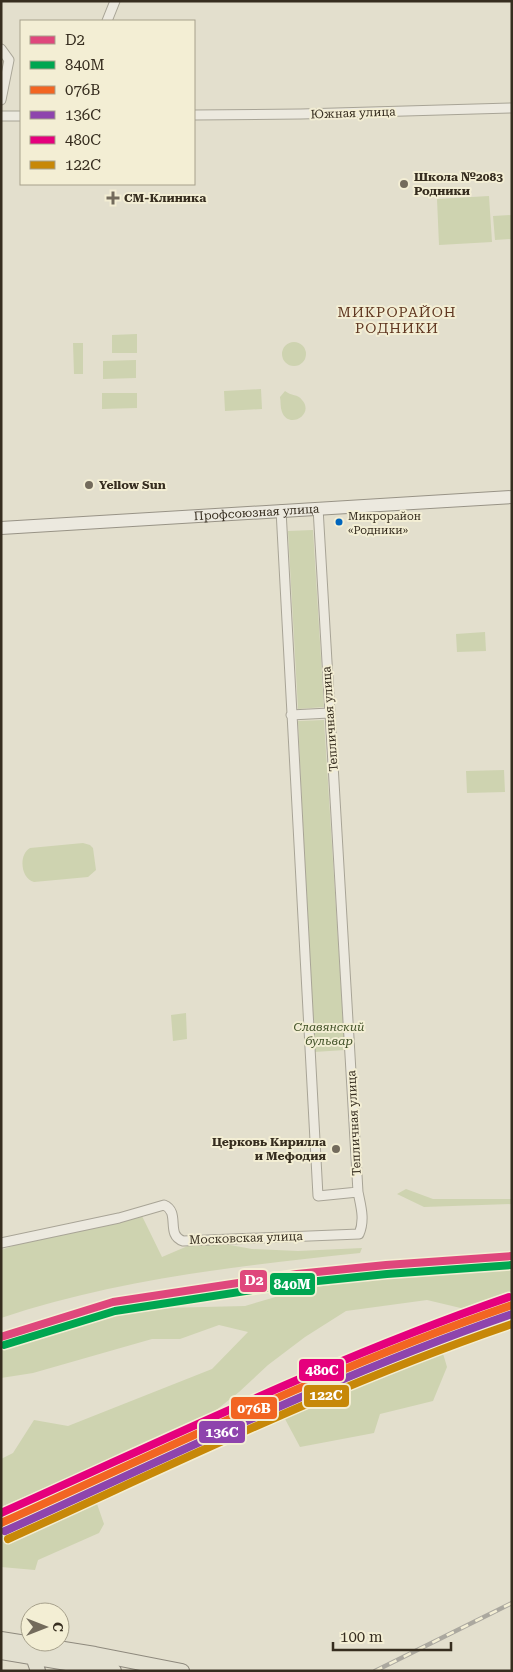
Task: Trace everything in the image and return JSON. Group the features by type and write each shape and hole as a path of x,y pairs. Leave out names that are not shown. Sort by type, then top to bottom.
{"main road":[{"name":"Профсоюзная улица","path":"1,528 512,497"},
{"path":"1,1639 92,1660 114,1671"},
{"path":"1,1652 33,1657 130,1660 182,1671"},
{"path":"33,1657 38,1671"},
{"path":"76,1671 92,1660"}],"street":[{"path":"107,20 115,1"},
{"path":"1,50 10,60 1,100"},
{"name":"Южная улица","path":"195,115 512,108"},
{"path":"1,116 20,116"},
{"name":"Тепличная улица","path":"281,510 318,1196 358,1192 318,508"},
{"path":"291,715 329,713"},
{"name":"Московская улица","path":"1,1243 119,1218 164,1205 170,1207 174,1235 182,1241 359,1234 362,1220 358,1192"}],"green space":[{"path":"489,196 492,242 439,245 437,199"},
{"path":"512,215 512,239 495,240 493,216"},
{"path":"137,334 137,353 112,353 112,335"},
{"path":"294,342 299,343 305,349 305,359 299,365 294,366 289,365 283,359 282,354 283,349 289,343"},
{"path":"73,343 83,343 83,374 74,374"},
{"path":"136,360 136,378 103,379 103,361"},
{"path":"261,389 262,409 225,411 224,391"},
{"path":"285,391 298,397 305,405 303,415 295,420 285,417 282,412 280,397"},
{"path":"102,393 137,393 137,408 102,409"},
{"path":"313,530 324,707 298,709 288,531"},
{"path":"485,632 486,651 457,652 456,634"},
{"name":"Славянский бульвар","path":"324,720 345,1050 314,1052 298,721"},
{"path":"504,770 505,792 467,793 466,771"},
{"path":"83,843 93,848 96,870 88,877 34,882 26,876 23,861 26,851 30,848"},
{"path":"186,1013 187,1039 173,1041 171,1015"},
{"path":"406,1189 433,1199 512,1199 512,1204 424,1207 397,1194"},
{"path":"142,1216 162,1257 190,1245 219,1243 252,1249 298,1251 362,1248 360,1253 224,1269 134,1284 89,1293 1,1318 1,1250 41,1236"},
{"path":"512,1270 512,1295 469,1310 427,1300 346,1311 305,1337 268,1365 239,1392 210,1415 1,1507 1,1459 13,1453 34,1420 68,1426 212,1369 248,1332 219,1325 180,1339 152,1339 33,1373 1,1378 1,1343 120,1309 245,1306 303,1289 372,1279"},
{"path":"439,1340 447,1367 433,1401 380,1414 374,1433 300,1447 285,1419 96,1501 104,1524 99,1533 38,1560 35,1570 1,1567 1,1535 124,1477"}],"railway":[{"path":"1,1518 219,1423 320,1374 456,1317 512,1299"},
{"path":"375,1671 512,1603"}],"transit line":[{"name":"D2","path":"1,1337 113,1302 297,1274 386,1265 512,1256"},
{"name":"840М","path":"4,1345 115,1311 298,1283 387,1274 512,1265"},
{"name":"480С","path":"1,1513 316,1372 444,1320 509,1297"},
{"name":"076В","path":"1,1523 318,1380 447,1328 512,1305"},
{"name":"136С","path":"5,1531 319,1389 447,1337 512,1314"},
{"name":"122С","path":"8,1539 320,1398 447,1347 512,1324"}],"place":[{"name":"Школа №2083 Родники","path":"404,184"},
{"name":"СМ-Клиника","path":"113,198"},
{"name":"Yellow Sun","path":"89,485"},
{"name":"Микрорайон «Родники»","path":"339,522"},
{"name":"Церковь Кирилла и Мефодия","path":"336,1149"}],"district":[{"name":"МИКРОРАЙОН РОДНИКИ","path":"397,320"}]}
